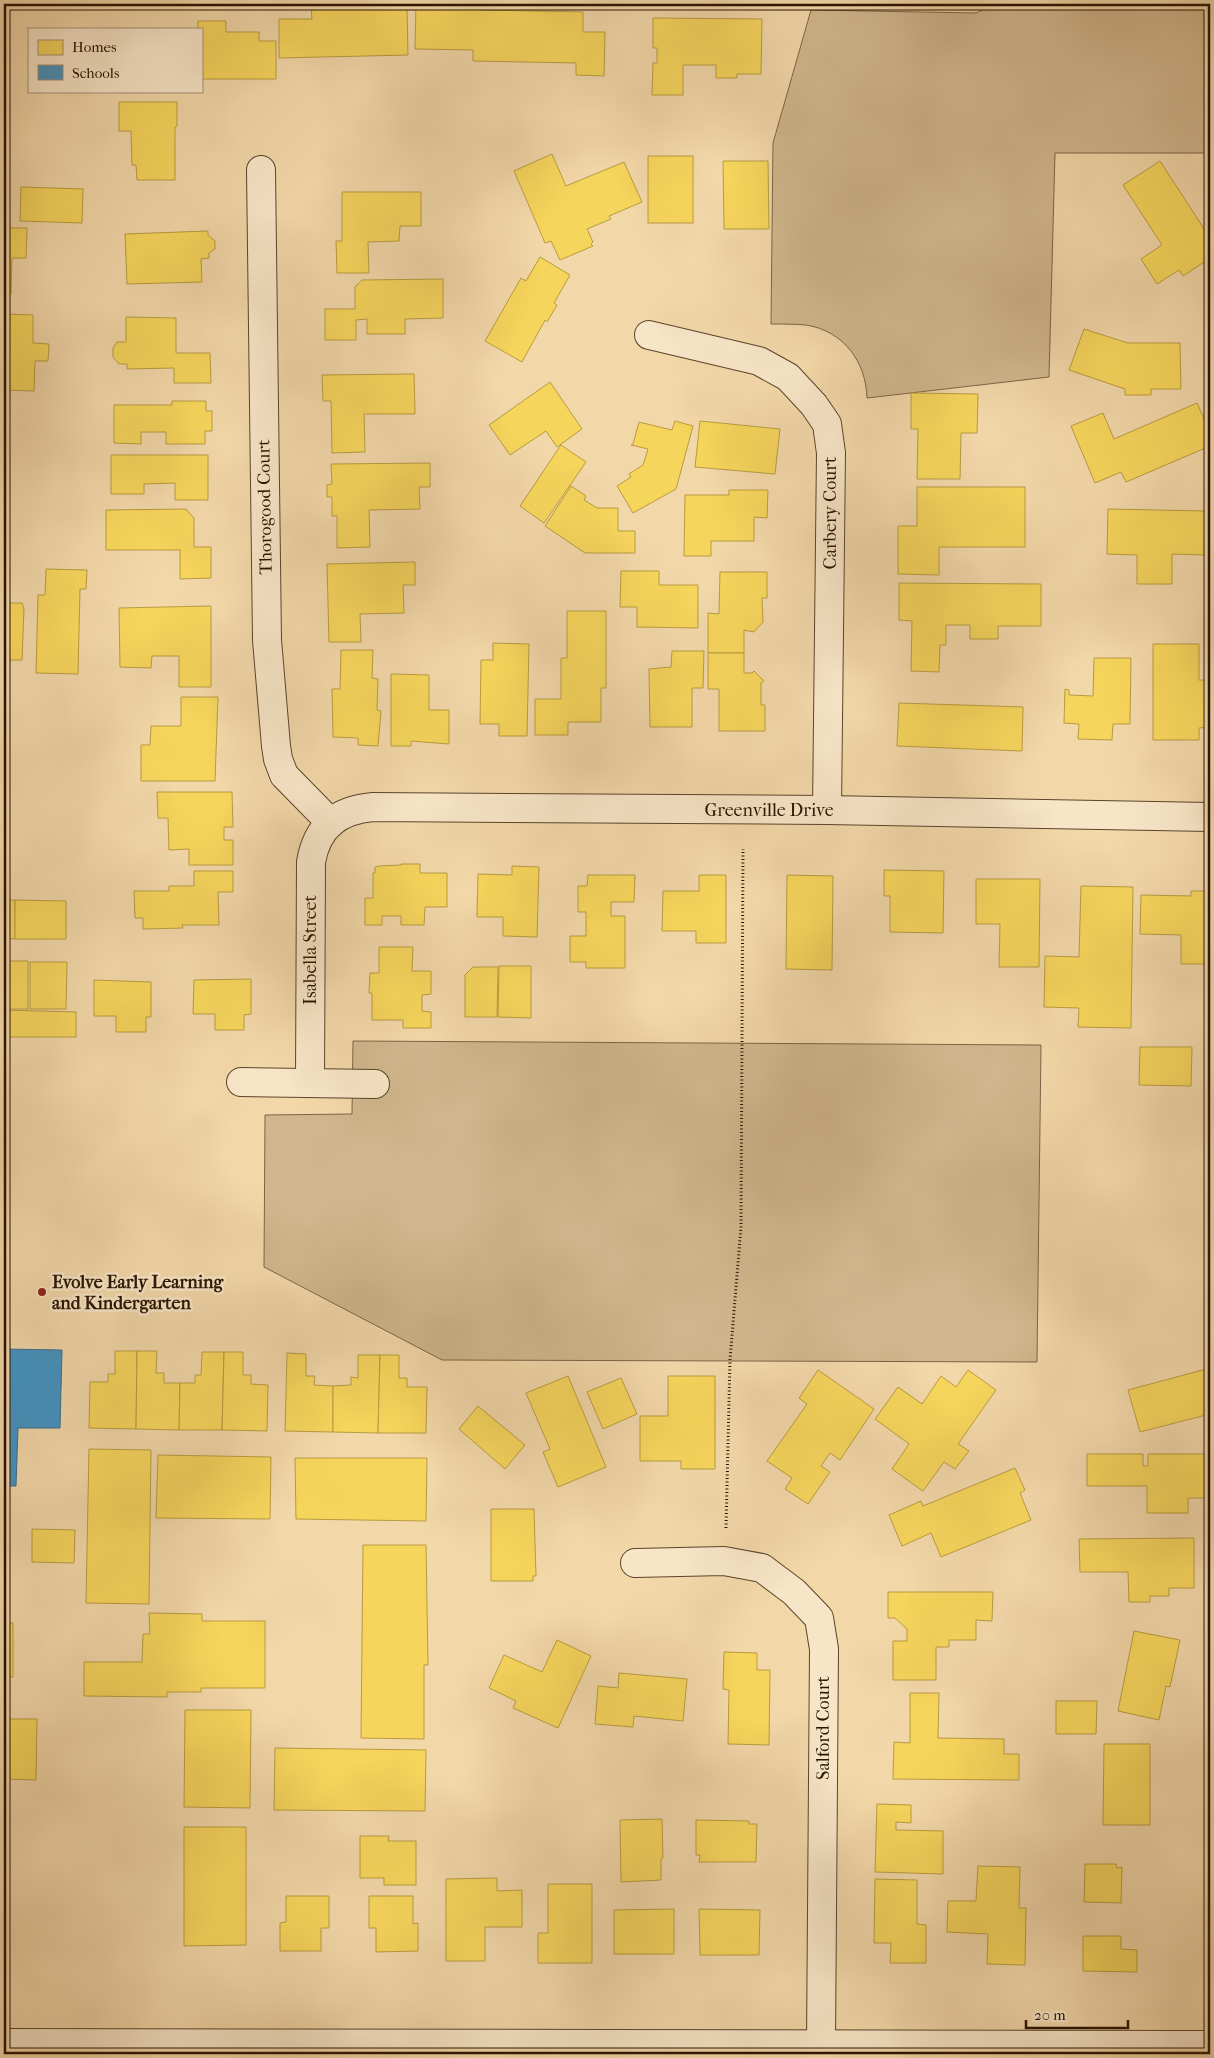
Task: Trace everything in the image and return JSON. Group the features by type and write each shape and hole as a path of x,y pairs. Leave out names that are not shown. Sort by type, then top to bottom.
{"street":[{"name":"Thorogood Court","path":"261,170 267,640 276,746 278,760 284,775 331,822"},
{"name":"Carbery Court","path":"649,335 760,361 788,377 814,405 827,424 831,453 827,810"},
{"name":"Greenville Drive","path":"331,822 343,814 354,810 374,807 827,810 1210,817"},
{"name":"Isabella Street","path":"310,1082 311,862 316,841 331,822"},
{"path":"241,1082 375,1084"},
{"name":"Salford Court","path":"635,1563 724,1561 762,1568 794,1592 819,1618 824,1649 822,2043"},
{"path":"4,2043 646,2050 822,2043 1210,2045"}],"path":[{"path":"726,1528 730,1360 741,1227 743,849"}],"shaded area":[{"path":"994,4 1210,4 1210,153 1055,153 1049,377 867,398 862,372 850,350 842,341 819,328 806,325 771,324 773,143 811,10 976,13"},
{"path":"353,1041 1041,1045 1037,1362 442,1360 264,1267 265,1115 352,1114"}],"building: Homes":[{"path":"416,4 480,4 481,10 583,12 583,32 605,32 604,76 576,75 576,63 473,61 473,50 415,49"},
{"path":"407,6 408,55 279,58 279,19 312,19 311,7"},
{"path":"653,18 762,19 761,74 737,74 737,78 716,78 716,65 683,65 683,95 652,95 653,63 657,63 657,48 653,48"},
{"path":"198,21 226,21 226,32 259,32 259,41 276,41 276,79 202,79 202,28 198,28"},
{"path":"119,102 177,102 175,180 137,180 136,165 132,165 131,131 119,131"},
{"path":"552,154 566,186 624,162 642,202 609,216 611,219 587,229 593,246 560,260 551,241 545,243 514,171"},
{"path":"648,156 693,156 693,223 648,223"},
{"path":"723,161 768,161 769,229 724,229"},
{"path":"1160,161 1210,238 1210,258 1183,276 1179,270 1157,284 1141,259 1162,245 1123,185"},
{"path":"21,187 83,189 82,223 20,221"},
{"path":"342,192 421,192 421,226 400,226 399,241 368,242 369,273 337,273 336,241 342,241"},
{"path":"4,228 27,228 26,258 12,258 11,294 4,294"},
{"path":"208,231 208,235 215,241 215,249 209,253 209,258 201,259 202,282 127,284 125,234"},
{"path":"540,257 570,275 554,303 557,305 547,322 545,320 522,362 485,341 521,278 526,281"},
{"path":"443,279 443,318 405,319 405,334 367,334 367,319 356,320 356,340 325,340 325,309 355,309 355,287 362,280"},
{"path":"4,314 33,315 33,343 49,344 48,361 35,361 34,391 4,390"},
{"path":"126,317 176,318 176,353 210,353 211,383 174,383 174,368 127,369 127,364 119,364 113,357 113,348 117,342 126,342"},
{"path":"1084,329 1128,343 1180,343 1181,389 1151,389 1151,395 1125,395 1125,389 1069,370"},
{"path":"414,374 415,414 364,414 365,452 332,453 331,401 323,401 322,375"},
{"path":"550,382 582,429 557,447 546,431 510,455 489,425"},
{"path":"911,393 978,394 977,433 961,433 960,479 917,479 918,429 911,429"},
{"path":"172,401 206,401 206,411 212,411 212,431 205,431 205,444 166,444 166,432 141,432 141,444 114,443 114,405 172,405"},
{"path":"1197,403 1210,432 1210,446 1126,482 1121,472 1095,483 1071,426 1103,413 1114,439"},
{"path":"675,421 693,426 676,489 633,513 617,486 631,477 629,474 643,465 648,449 631,445 633,444 639,422 672,430"},
{"path":"700,421 780,429 775,474 695,467"},
{"path":"561,445 586,462 544,523 520,506"},
{"path":"111,455 208,455 208,500 175,500 175,483 144,484 144,494 111,494"},
{"path":"430,463 430,487 419,487 420,509 369,510 370,547 337,548 337,516 332,516 332,497 327,497 327,485 332,484 331,464"},
{"path":"571,486 586,496 584,500 597,508 618,508 618,531 635,531 635,553 585,553 545,526"},
{"path":"917,487 1025,487 1025,547 939,547 939,575 898,574 898,526 917,526"},
{"path":"729,490 768,490 767,518 754,517 754,541 711,541 711,556 684,556 685,495 729,495"},
{"path":"186,509 194,518 194,547 211,547 211,578 180,579 180,550 106,550 106,510"},
{"path":"1108,509 1205,511 1204,555 1172,554 1172,584 1137,584 1137,555 1107,554"},
{"path":"415,562 415,585 403,585 404,613 360,614 361,642 329,642 327,564"},
{"path":"46,569 87,570 86,589 80,589 78,674 36,673 38,595 45,595"},
{"path":"621,571 659,571 659,585 698,585 698,628 637,627 637,607 620,607"},
{"path":"720,572 767,572 767,598 762,598 763,622 754,632 744,630 744,653 708,653 708,613 719,614"},
{"path":"899,583 1041,584 1041,626 998,626 998,639 970,639 970,625 946,625 946,645 940,645 939,672 911,671 912,621 899,620"},
{"path":"4,603 22,603 24,609 22,660 8,660 8,664 4,664"},
{"path":"211,606 211,687 179,687 179,656 152,656 151,668 120,667 119,608"},
{"path":"567,611 606,611 606,688 601,688 601,722 568,722 568,735 535,735 535,699 561,699 561,658 567,658"},
{"path":"493,643 529,644 527,736 499,736 499,724 480,724 481,660 493,660"},
{"path":"1153,644 1199,644 1199,680 1210,680 1210,727 1199,728 1199,740 1153,740"},
{"path":"341,650 373,650 372,678 378,679 377,710 381,711 378,746 358,745 358,738 333,737 332,689 340,689"},
{"path":"672,651 704,651 703,688 692,688 692,727 650,727 649,669 671,667"},
{"path":"708,653 744,653 744,673 752,673 754,671 764,681 761,683 761,705 765,705 765,731 719,731 719,689 708,689"},
{"path":"1094,658 1131,658 1130,724 1113,724 1112,740 1078,739 1079,724 1064,723 1065,689 1069,690 1069,695 1093,696"},
{"path":"391,674 429,675 429,710 449,710 449,744 411,741 411,746 391,746"},
{"path":"181,697 218,697 215,781 141,781 141,745 150,745 151,726 181,726"},
{"path":"899,703 1023,707 1022,751 897,746"},
{"path":"157,792 232,792 233,827 224,827 224,840 233,840 233,865 189,865 189,849 169,850 168,818 158,818"},
{"path":"420,864 420,873 447,873 447,907 425,907 424,925 401,925 401,916 382,916 382,925 365,925 365,898 373,898 373,873 375,873 375,867"},
{"path":"512,866 539,867 537,937 503,936 503,917 477,917 478,874 512,875"},
{"path":"884,870 944,871 943,933 890,932 890,896 884,896"},
{"path":"194,871 233,871 233,892 218,892 219,925 182,925 183,928 143,929 143,918 135,918 134,891 169,891 169,886 194,886"},
{"path":"588,875 635,875 634,902 611,902 611,916 625,916 625,968 586,968 586,962 570,962 570,936 586,936 586,912 578,912 578,886 587,886"},
{"path":"699,875 726,875 726,943 696,943 696,931 662,931 663,891 699,891"},
{"path":"787,875 833,876 832,970 786,969"},
{"path":"976,879 1040,879 1039,967 999,967 1000,924 976,924"},
{"path":"1081,886 1133,887 1131,1028 1078,1027 1079,1008 1044,1007 1045,956 1079,957"},
{"path":"1191,891 1210,891 1210,964 1181,964 1181,935 1140,934 1141,895 1191,896"},
{"path":"4,900 15,900 15,939 4,938"},
{"path":"15,900 66,901 66,939 15,939"},
{"path":"379,947 413,947 412,971 431,971 431,994 422,995 422,1011 431,1012 431,1028 403,1028 403,1020 372,1020 372,993 369,993 370,973 379,973"},
{"path":"4,961 28,961 28,1009 4,1009"},
{"path":"30,962 67,962 66,1009 30,1009"},
{"path":"499,966 531,966 531,1018 498,1017"},
{"path":"473,967 498,967 497,1017 465,1017 465,975"},
{"path":"251,979 251,1014 244,1015 244,1030 215,1030 215,1014 193,1014 194,980"},
{"path":"94,980 151,982 151,1017 146,1017 146,1032 116,1032 116,1016 94,1016"},
{"path":"4,1010 76,1012 76,1037 4,1037"},
{"path":"1140,1047 1192,1047 1191,1086 1139,1085"},
{"path":"115,1351 137,1351 136,1429 89,1428 90,1382 108,1382 108,1374 115,1374"},
{"path":"137,1351 157,1351 156,1373 164,1373 164,1383 180,1383 179,1430 136,1429"},
{"path":"202,1352 224,1352 222,1430 179,1430 180,1383 195,1383 195,1375 201,1375"},
{"path":"224,1352 243,1352 243,1375 251,1375 251,1384 268,1385 267,1431 222,1430"},
{"path":"287,1353 306,1354 306,1376 315,1376 314,1385 333,1386 333,1432 285,1431"},
{"path":"358,1355 380,1355 378,1433 333,1432 333,1386 351,1385 351,1377 358,1378"},
{"path":"380,1355 399,1355 399,1378 407,1378 407,1387 427,1387 426,1433 378,1433"},
{"path":"1210,1368 1210,1414 1140,1432 1128,1390"},
{"path":"818,1370 874,1409 840,1460 830,1453 821,1466 830,1472 808,1504 785,1489 792,1478 767,1461 807,1404 799,1398"},
{"path":"968,1370 996,1390 958,1444 969,1451 955,1469 944,1462 923,1491 892,1469 909,1444 875,1419 898,1387 922,1404 941,1376 956,1387"},
{"path":"568,1376 606,1467 558,1487 543,1452 550,1449 526,1393"},
{"path":"668,1376 715,1376 715,1469 681,1469 681,1461 640,1461 640,1416 668,1416"},
{"path":"621,1378 637,1414 603,1429 587,1392"},
{"path":"478,1406 525,1445 505,1469 459,1429"},
{"path":"89,1449 151,1450 149,1604 86,1603"},
{"path":"1087,1454 1143,1454 1143,1466 1148,1466 1148,1454 1210,1454 1210,1498 1188,1498 1188,1513 1147,1513 1147,1486 1087,1486"},
{"path":"158,1455 271,1457 270,1519 156,1518"},
{"path":"295,1458 427,1458 426,1521 296,1519"},
{"path":"1015,1468 1025,1490 1020,1493 1031,1520 941,1557 931,1533 902,1546 889,1515 921,1501 923,1506"},
{"path":"491,1509 534,1509 536,1576 533,1576 533,1581 491,1581"},
{"path":"32,1529 75,1530 74,1563 32,1562"},
{"path":"1194,1538 1194,1588 1169,1588 1169,1596 1150,1596 1150,1602 1129,1602 1128,1572 1080,1572 1079,1539"},
{"path":"363,1545 426,1545 428,1665 424,1665 424,1739 361,1738"},
{"path":"4,1569 8,1570 7,1608 4,1608"},
{"path":"888,1592 993,1592 992,1621 976,1620 976,1640 949,1640 949,1647 936,1647 936,1680 893,1680 893,1641 907,1641 907,1629 895,1618 888,1618"},
{"path":"149,1613 202,1614 202,1621 265,1621 265,1688 201,1688 201,1692 167,1692 167,1697 84,1696 84,1662 142,1662 143,1634 150,1634"},
{"path":"4,1623 13,1623 13,1677 4,1677"},
{"path":"1134,1631 1180,1640 1170,1687 1166,1686 1159,1720 1118,1711"},
{"path":"557,1640 591,1656 558,1728 513,1708 516,1701 489,1688 504,1655 542,1672"},
{"path":"724,1652 757,1653 757,1670 770,1670 769,1745 728,1744 729,1690 723,1689"},
{"path":"619,1673 687,1679 683,1721 634,1716 633,1727 595,1724 598,1686 618,1688"},
{"path":"910,1693 939,1693 938,1738 1004,1739 1004,1754 1019,1754 1019,1780 893,1779 894,1742 910,1743"},
{"path":"1056,1701 1097,1701 1096,1734 1056,1734"},
{"path":"185,1710 251,1710 250,1808 184,1807"},
{"path":"4,1719 37,1719 36,1780 4,1779"},
{"path":"1104,1744 1150,1744 1150,1825 1103,1825"},
{"path":"275,1748 426,1750 425,1811 274,1810"},
{"path":"877,1804 911,1805 911,1823 896,1822 896,1830 943,1831 943,1874 875,1872"},
{"path":"662,1819 663,1858 661,1859 661,1880 621,1882 620,1820"},
{"path":"696,1820 749,1821 749,1824 757,1824 756,1862 699,1862 700,1855 696,1855"},
{"path":"184,1827 246,1827 246,1945 184,1946"},
{"path":"360,1836 389,1836 388,1841 416,1841 416,1885 384,1885 384,1878 360,1878"},
{"path":"1085,1864 1116,1864 1117,1868 1122,1867 1121,1903 1084,1902"},
{"path":"978,1866 1020,1867 1019,1908 1026,1908 1025,1965 987,1964 988,1934 947,1932 948,1901 976,1901"},
{"path":"497,1878 497,1891 522,1890 522,1927 485,1927 485,1961 446,1961 446,1879"},
{"path":"875,1879 917,1880 917,1924 926,1925 926,1963 890,1963 891,1943 874,1943"},
{"path":"548,1884 592,1884 592,1963 538,1963 538,1933 548,1933"},
{"path":"286,1896 329,1896 329,1928 321,1928 321,1951 280,1951 280,1923 286,1922"},
{"path":"369,1896 413,1896 413,1924 418,1923 418,1951 376,1952 376,1928 369,1928"},
{"path":"674,1909 674,1954 614,1954 614,1910"},
{"path":"699,1909 760,1910 759,1955 700,1955"},
{"path":"1083,1936 1121,1936 1121,1949 1137,1950 1137,1972 1083,1971"}],"building: Schools":[{"path":"4,1349 62,1350 60,1428 18,1428 16,1486 4,1486"}],"place":[{"name":"Evolve Early Learning and Kindergarten","path":"42,1292"}]}
